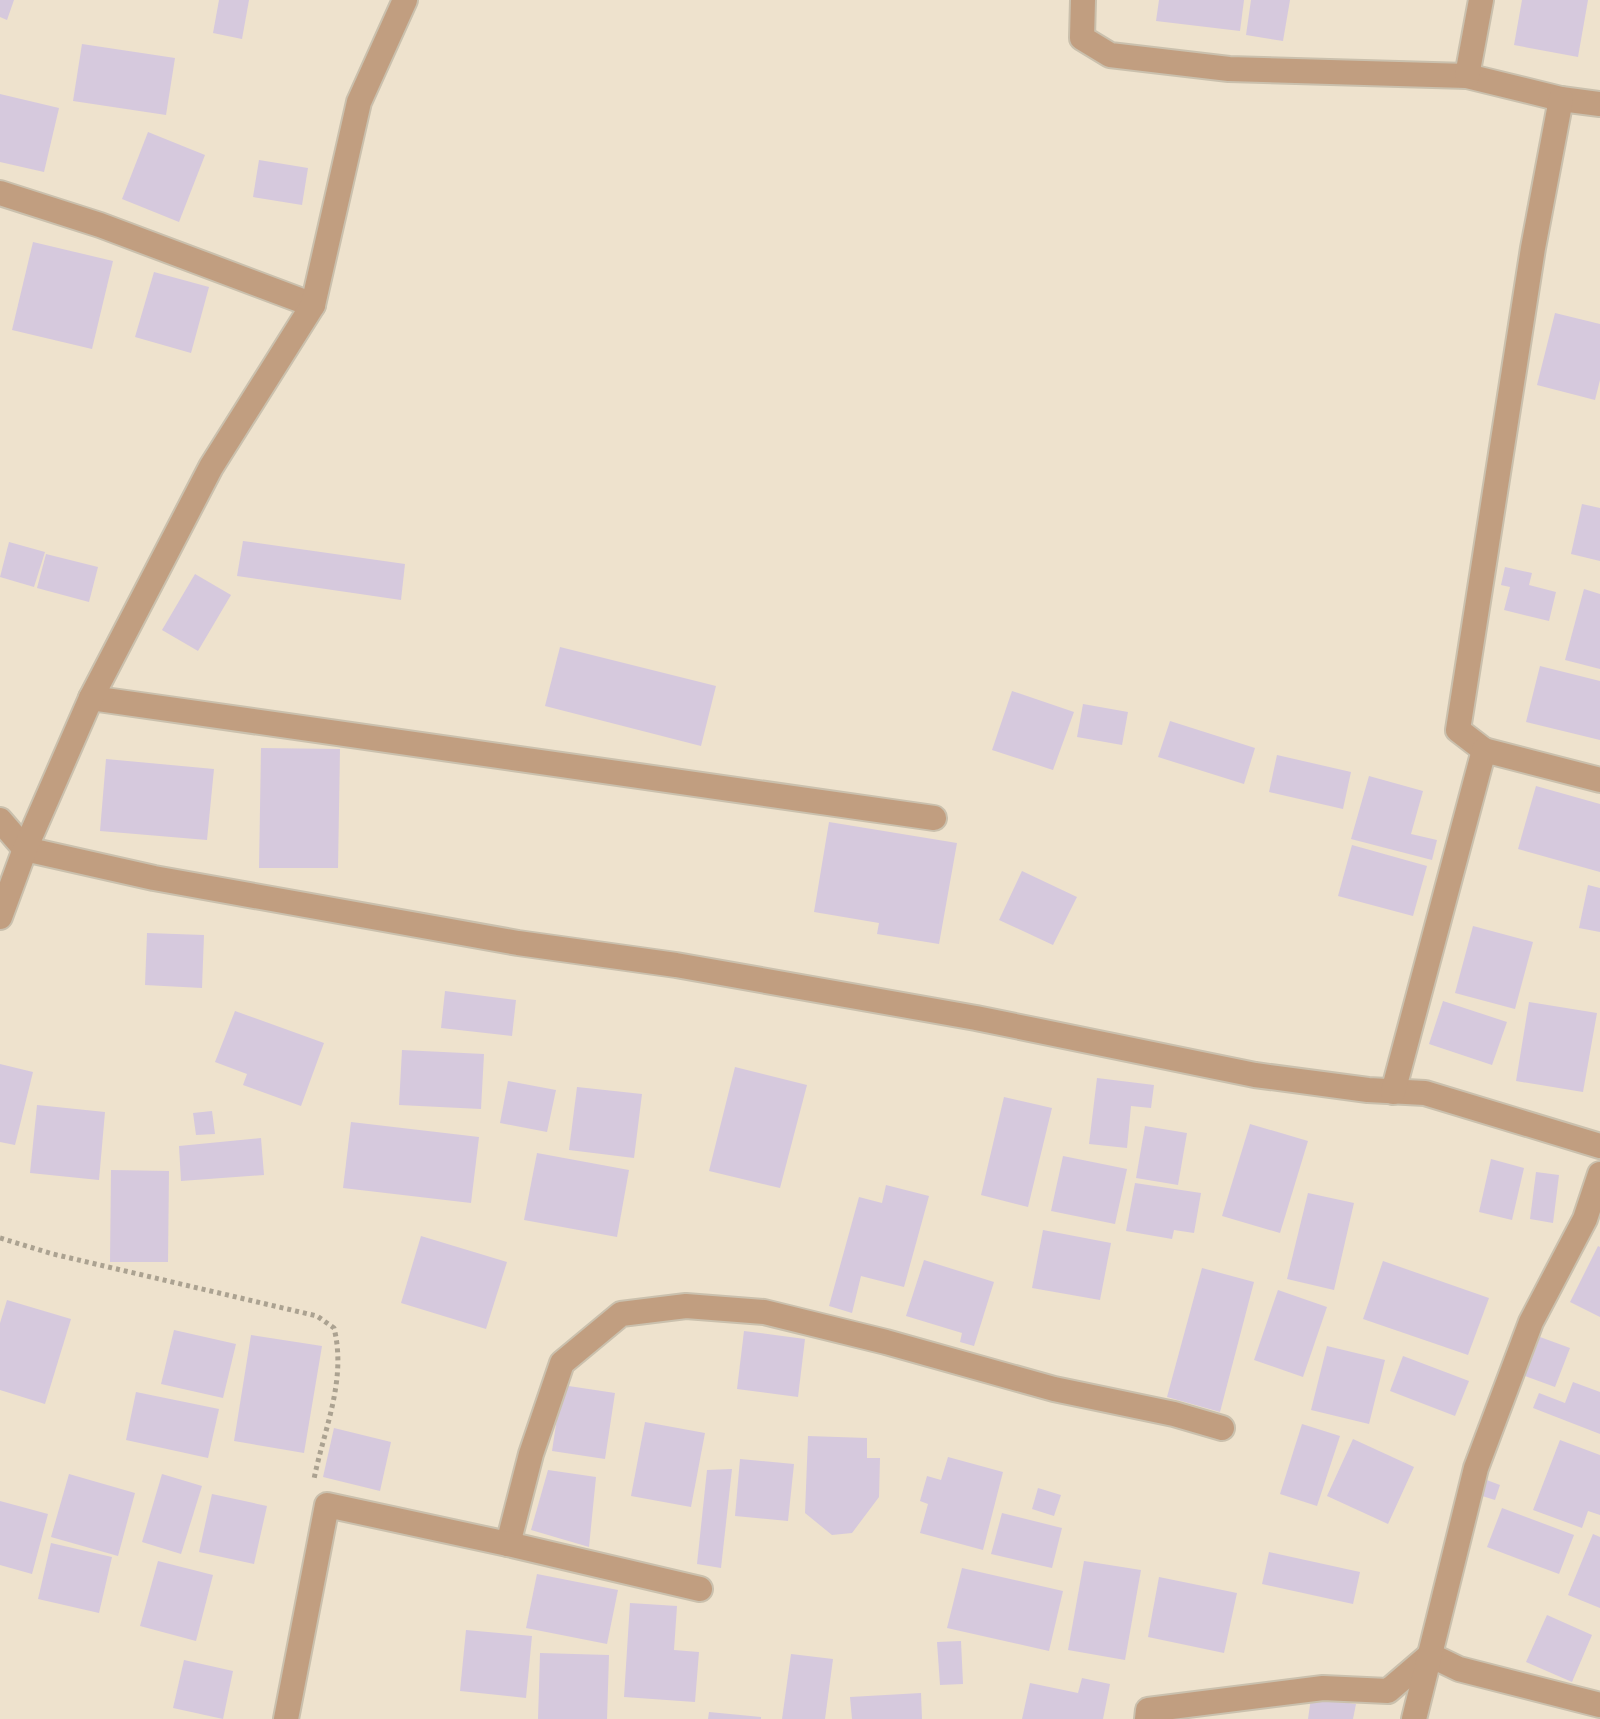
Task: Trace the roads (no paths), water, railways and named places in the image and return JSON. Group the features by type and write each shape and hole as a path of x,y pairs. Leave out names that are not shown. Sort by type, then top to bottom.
{"street":[{"path":"0,917 25,849 91,698 211,467 313,305 359,102 405,0"},
{"path":"1083,0 1082,38 1110,55 1229,69 1467,76 1561,99 1600,104"},
{"path":"1467,76 1481,0"},
{"path":"1561,99 1533,248 1458,730 1484,750 1600,780"},
{"path":"0,193 100,225 313,305"},
{"path":"91,698 934,818"},
{"path":"1393,1092 1484,750"},
{"path":"0,820 25,849 154,878 518,943 676,965 961,1016 1255,1075 1425,1093 1600,1146"},
{"path":"1414,1719 1476,1468 1531,1322 1585,1219 1600,1174"},
{"path":"508,1544 531,1454 562,1363 621,1314 686,1306 764,1312 1054,1389 1174,1414 1222,1428"},
{"path":"286,1719 327,1505 700,1589"},
{"path":"1430,1655 1459,1669 1600,1705"},
{"path":"1147,1719 1148,1710 1323,1688 1388,1691 1430,1655"}]}
